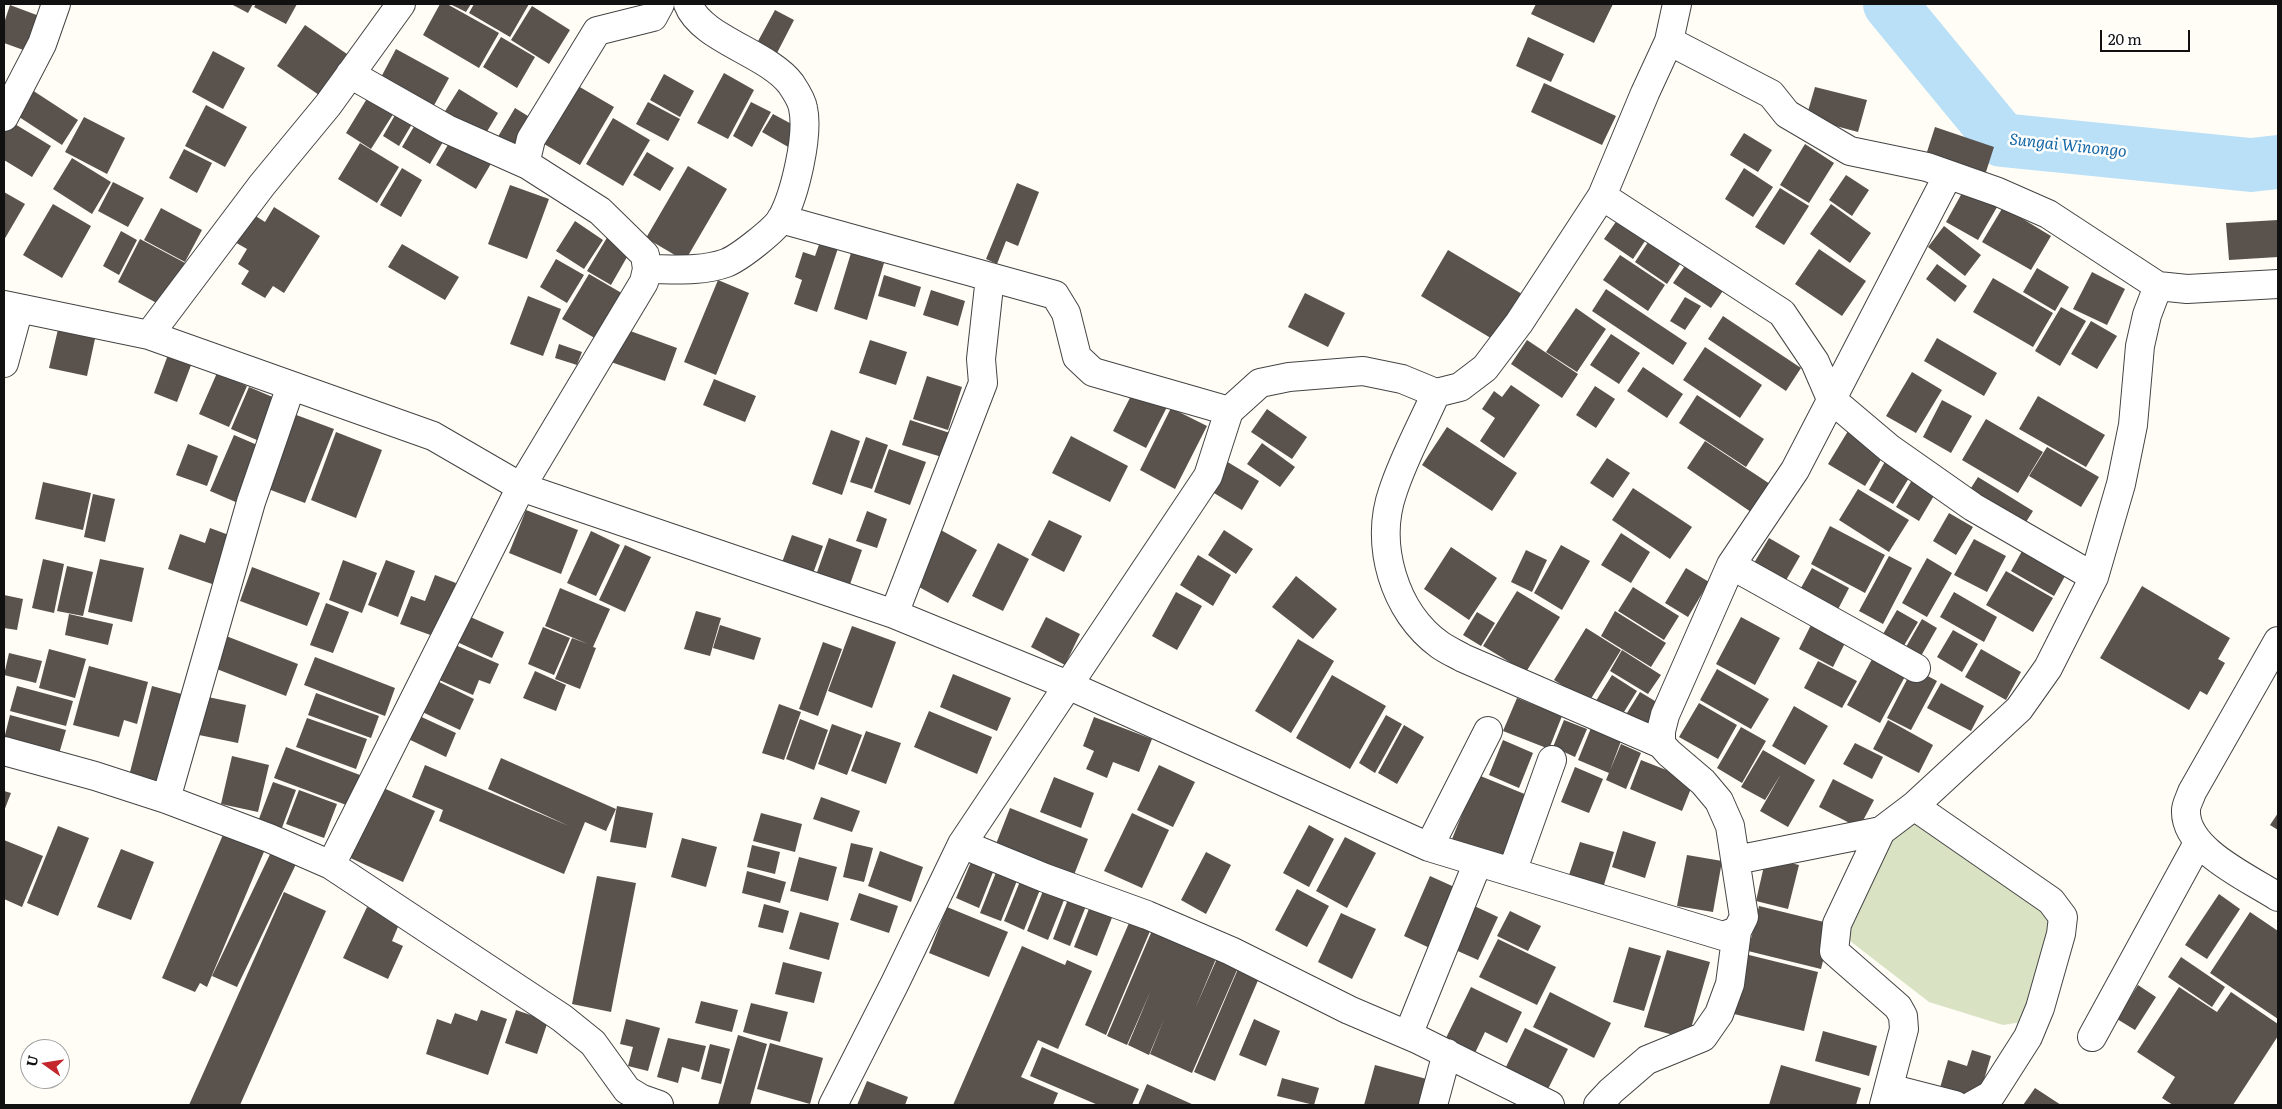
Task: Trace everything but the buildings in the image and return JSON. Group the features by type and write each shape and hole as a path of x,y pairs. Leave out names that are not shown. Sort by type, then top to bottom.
{"street":[{"path":"4,117 42,44 56,4"},
{"path":"149,335 262,184 328,104 401,4"},
{"path":"528,166 527,156 530,139 597,30 653,16 660,4"},
{"path":"647,269 698,268 726,263 751,248 781,219 796,181 803,143 803,108 792,85 780,72 706,26 690,10 688,4"},
{"path":"832,1105 895,983 962,844 1070,686 1208,476 1229,411 1260,383 1326,373 1363,371 1402,380 1436,393 1460,387 1485,368 1519,323 1602,196 1669,41 1678,4"},
{"path":"1669,41 1772,94 1787,114 1850,151 1927,168 1998,192 2048,214 2158,286 2187,289 2278,284"},
{"path":"331,865 521,487 644,282 647,269 645,255 600,210 528,166 447,129 350,74"},
{"path":"1662,744 1661,731 1665,714 1731,565 1795,470 1948,175"},
{"path":"1602,196 1782,313 1815,362 1831,399 1889,448 1973,507 2094,576"},
{"path":"781,219 1055,295 1066,314 1077,357 1093,372 1229,411"},
{"path":"894,614 983,383 981,359 990,277"},
{"path":"1736,860 1881,831 1914,806 2019,709 2048,668 2094,576 2121,484 2133,425 2140,346 2147,315 2158,286"},
{"path":"4,362 12,306 149,335 433,436 521,487 894,614 1070,686 1429,847 1723,936 1737,930"},
{"path":"166,799 248,511 291,386"},
{"path":"1436,393 1392,492 1387,521 1386,548 1392,578 1402,600 1416,622 1440,645 1463,658 1662,744 1719,801 1730,826 1744,917 1737,930 1730,984 1719,1014 1704,1037 1647,1060 1611,1091 1598,1105"},
{"path":"1731,565 1916,668"},
{"path":"2278,641 2192,792 2186,810 2189,828 2198,843 2214,856 2278,896"},
{"path":"1429,847 1488,731"},
{"path":"4,751 166,799 269,838 331,865 562,1018 593,1043 627,1090 642,1099 659,1105"},
{"path":"1512,872 1552,760"},
{"path":"1914,806 2051,901 2063,917 2062,934 2028,1037 1991,1095 1973,1105"},
{"path":"1881,831 1837,924 1834,951 1898,1007 1903,1016 1904,1030 1886,1097 1954,1105"},
{"path":"2092,1038 2198,843"},
{"path":"962,844 1044,878 1147,915 1231,951 1349,1010 1447,1053 1550,1105"},
{"path":"1408,1035 1478,862"},
{"path":"1433,1105 1447,1053"}],"green space":[{"path":"1905,817 2059,918 2028,1021 2003,1025 1929,1002 1841,934 1893,821"}],"waterway":[{"name":"Sungai Winongo","path":"1890,4 2002,140 2251,165 2278,162"}]}
